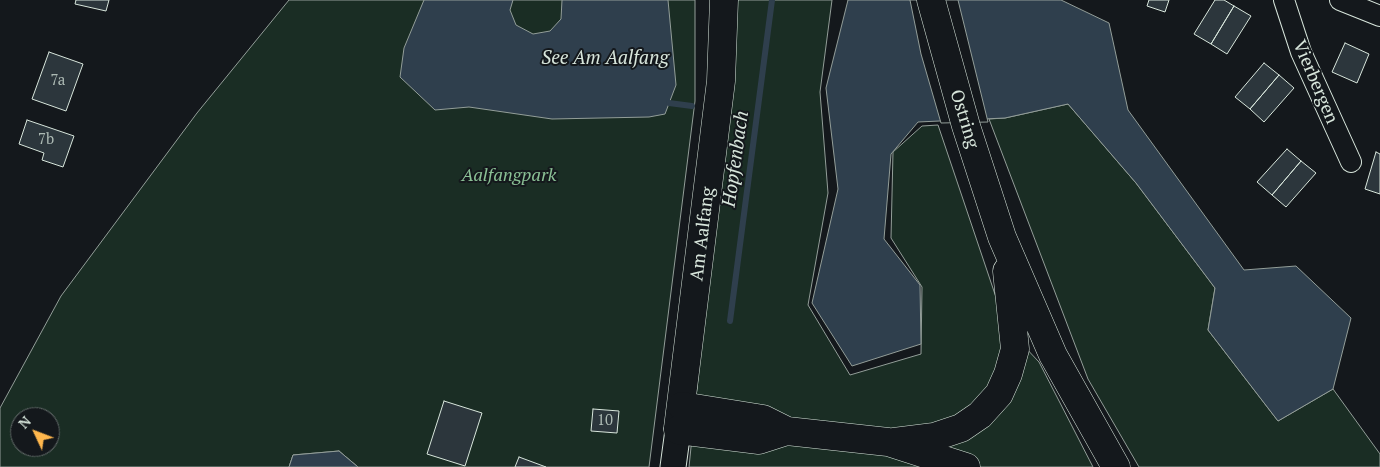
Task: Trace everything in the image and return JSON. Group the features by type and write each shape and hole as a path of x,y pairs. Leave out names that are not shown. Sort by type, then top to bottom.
{"main road":[{"name":"Am Aalfang","path":"680,418 721,81 724,0"},
{"name":"Ostring","path":"930,0 966,126 1002,237"},
{"path":"888,442 934,436 961,428 980,415 1004,385 1012,364 1015,335 1002,237"},
{"path":"1002,237 1053,354 1116,467"},
{"path":"680,418 759,440 787,431 888,442 966,467"}],"street":[{"name":"Vierbergen","path":"1284,0 1301,52 1351,162"},
{"path":"1340,0 1380,16"},
{"name":"Am Aalfang","path":"673,467 680,418"}],"green space":[{"name":"Aalfangpark","path":"289,0 695,0 695,101 649,467 358,467 339,451 293,455 289,467 0,467 0,408 61,296 197,113"},
{"path":"736,0 832,0 820,92 828,193 808,305 850,375 921,354 922,287 891,238 893,152 922,126 938,125 1006,327 1039,362 1093,467 689,467"},
{"path":"1068,104 1136,183 1215,288 1208,330 1278,421 1333,389 1380,454 1380,467 1139,467 1088,379 989,119 1005,118"}],"water":[{"name":"See Am Aalfang","path":"424,0 513,0 510,10 516,25 533,34 550,31 561,19 562,0 668,0 676,85 665,114 649,117 552,119 469,107 435,110 400,77 404,48"},
{"path":"848,0 1061,0 1109,23 1128,110 1244,270 1296,266 1351,318 1333,389 1278,421 1208,330 1215,288 1136,183 1068,104 1005,118 918,122 891,154 884,239 920,285 921,344 852,366 812,303 838,189 826,88"},
{"path":"339,451 358,467 289,467 293,455"}],"pier":[{"path":"910,0 958,0 988,122 941,123 921,54"}],"building":[{"path":"76,0 109,0 106,11 75,4"},
{"path":"1149,0 1169,0 1165,12 1147,6"},
{"path":"1215,0 1224,0 1234,6 1211,44 1194,34"},
{"path":"1234,6 1251,16 1227,54 1211,44"},
{"path":"1345,43 1369,54 1357,83 1332,72"},
{"path":"49,52 83,64 66,111 32,99"},
{"path":"1264,63 1279,75 1250,109 1235,97"},
{"path":"1279,75 1294,88 1264,122 1250,109"},
{"path":"27,120 74,136 63,167 42,160 44,153 19,144"},
{"path":"1287,149 1301,161 1272,195 1257,182"},
{"path":"1376,152 1380,154 1380,194 1365,189"},
{"path":"1301,161 1316,173 1286,207 1272,195"},
{"path":"444,401 482,413 465,466 427,454"},
{"path":"593,409 619,411 617,433 591,431"},
{"path":"519,457 546,467 515,467"}],"waterway":[{"name":"Hopfenbach","path":"730,321 772,0"},
{"path":"669,103 692,106"}]}
